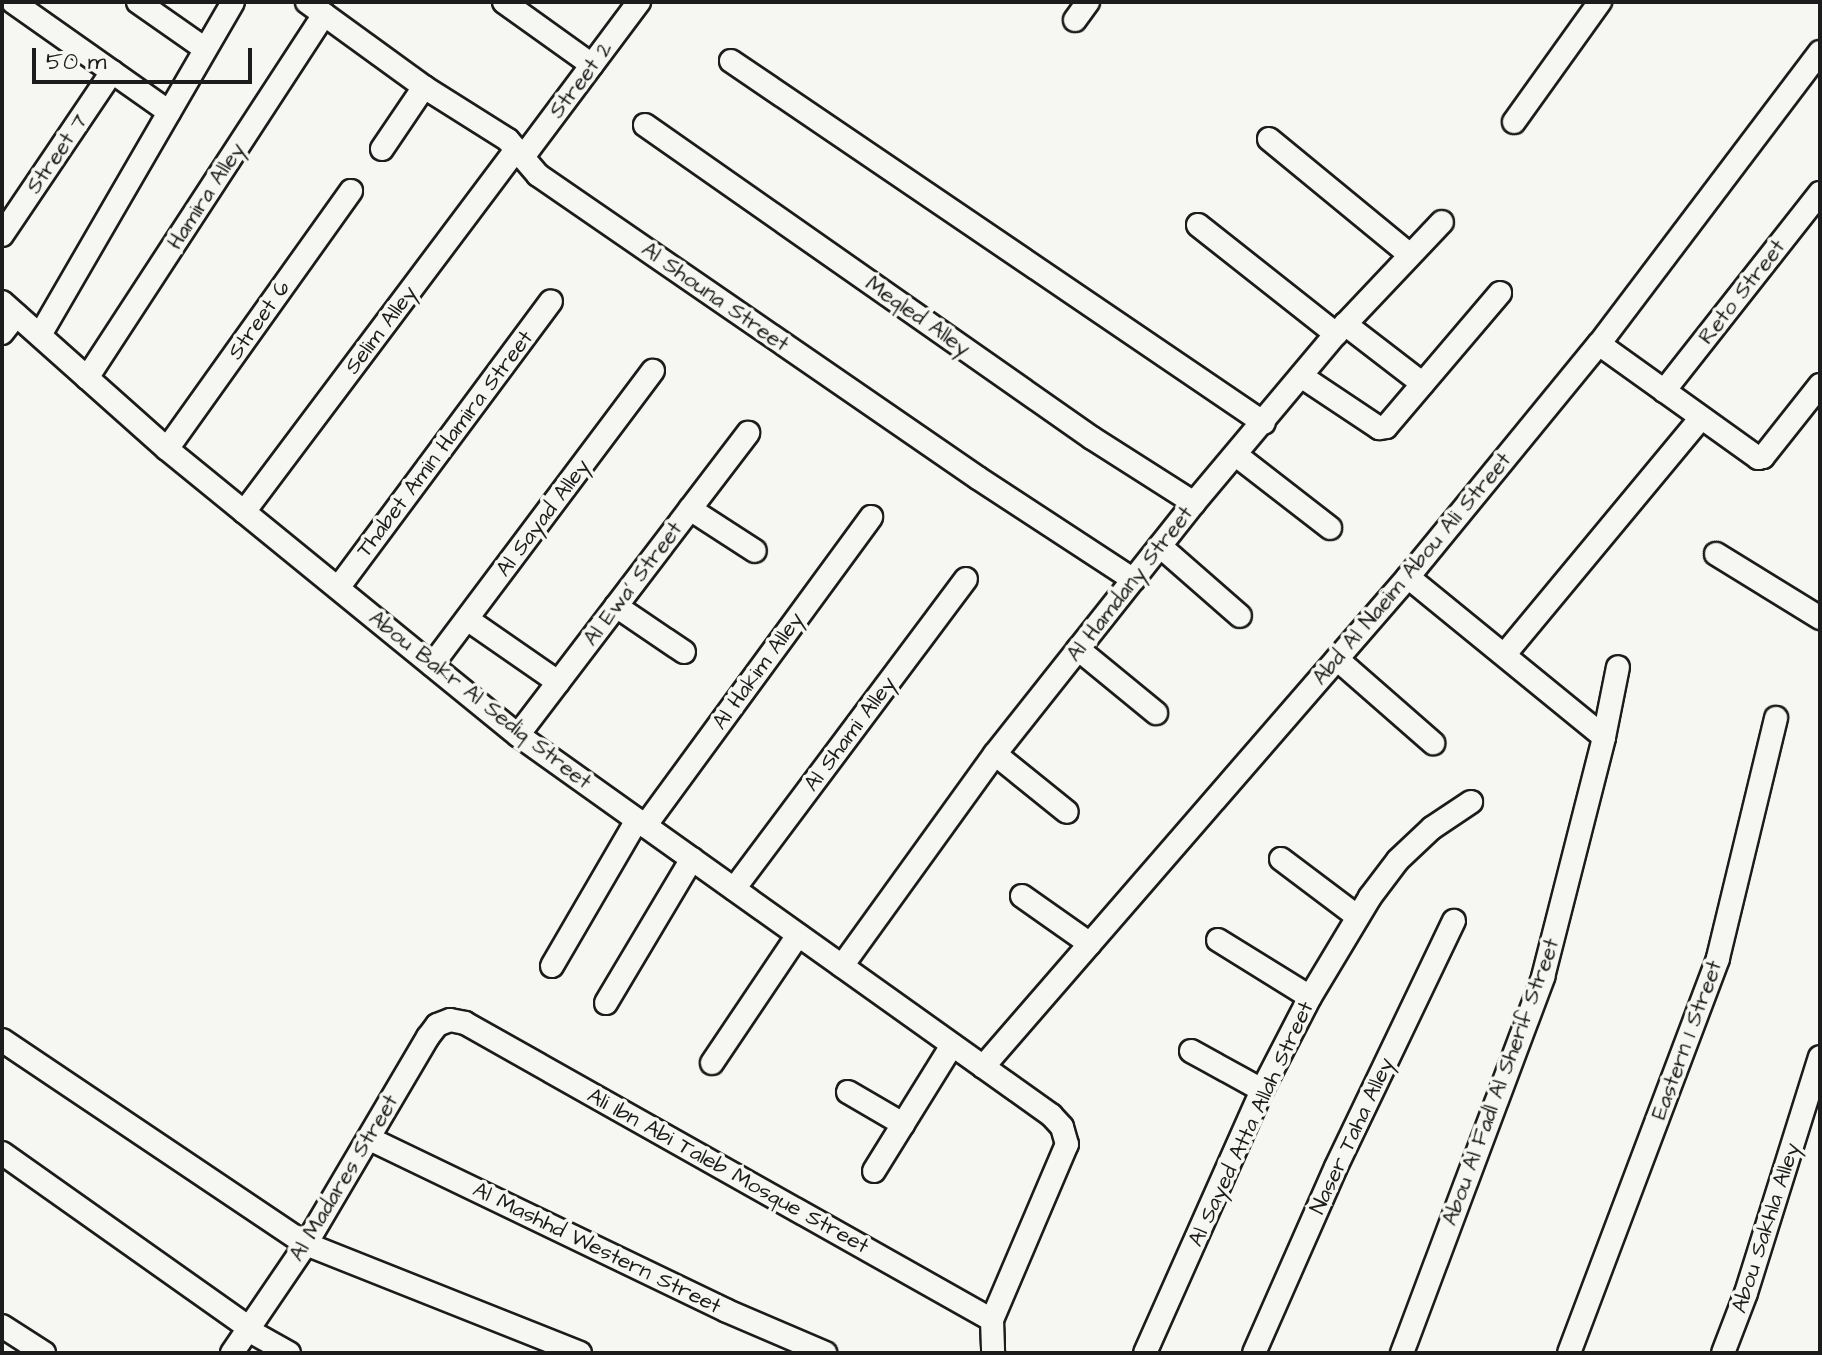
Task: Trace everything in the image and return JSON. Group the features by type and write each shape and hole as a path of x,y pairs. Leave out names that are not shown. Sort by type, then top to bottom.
{"street":[{"path":"13,2 169,112"},
{"path":"138,2 205,49"},
{"path":"40,335 233,2"},
{"path":"504,2 592,65"},
{"name":"Street 2","path":"520,153 639,2"},
{"path":"1514,122 1600,2"},
{"name":"Al Shouna Street","path":"316,8 520,153 538,175 978,478 1134,580"},
{"name":"Hamira Alley","path":"87,378 316,8"},
{"name":"Abd Al Naeim Abou Ali Street","path":"983,1067 1408,577 1599,344 1820,52"},
{"path":"731,61 1264,423"},
{"name":"Street 7","path":"2,235 112,72"},
{"path":"382,149 424,87"},
{"name":"Meqled Alley","path":"645,125 1092,438 1194,503"},
{"path":"1269,139 1409,254"},
{"name":"Selim Alley","path":"244,512 520,153"},
{"name":"Street 6","path":"167,449 351,191"},
{"name":"Reto Street","path":"1664,391 1820,193"},
{"name":"Al Hamdany Street","path":"842,966 995,754 1194,503 1340,329 1442,222"},
{"path":"1198,225 1340,329 1423,384"},
{"path":"1301,376 1379,428 1386,427 1500,293"},
{"name":"Thabet Amin Hamira Street","path":"338,588 551,301"},
{"path":"2,333 9,308"},
{"name":"Abou Bakr Al Sediq Street","path":"9,308 167,449 518,735 1051,1115 1062,1127 1067,1144 992,1320"},
{"path":"1599,344 1754,456 1763,457 1820,385"},
{"name":"Al Sayad Alley","path":"432,665 653,371"},
{"path":"1505,654 1701,418"},
{"name":"Al Ewa' Street","path":"518,735 748,433"},
{"path":"1236,455 1330,528"},
{"path":"690,509 755,551"},
{"name":"Al Hakim Alley","path":"552,966 641,823 871,517"},
{"path":"1160,546 1240,616"},
{"path":"1716,554 1820,618"},
{"path":"1408,577 1604,737"},
{"name":"Al Shami Alley","path":"734,889 966,579"},
{"path":"616,606 684,652"},
{"path":"467,619 558,682"},
{"path":"1078,649 1156,713"},
{"path":"1337,659 1433,743"},
{"name":"Abou Al Fadl Al Sherif Street","path":"1402,1353 1543,977 1604,737 1618,667"},
{"name":"Eastern 1 Street","path":"1569,1353 1718,958 1776,718"},
{"path":"995,754 1067,812"},
{"name":"Al Sayed Atta Allah Street","path":"1145,1353 1262,1090 1310,997 1358,917 1398,860 1432,828 1471,802"},
{"path":"606,1003 692,859"},
{"path":"1281,859 1358,917"},
{"path":"1022,896 1090,944"},
{"name":"Naser Taha Alley","path":"1254,1353 1336,1167 1454,921"},
{"path":"712,1063 798,935"},
{"path":"1218,940 1310,997"},
{"name":"Al Madares Street","path":"232,1353 306,1244 437,1025 450,1020 465,1023"},
{"name":"Ali Ibn Abi Taleb Mosque Street","path":"465,1023 992,1320"},
{"path":"2,1040 306,1244 580,1353"},
{"path":"874,1171 952,1045"},
{"path":"1191,1051 1262,1090"},
{"name":"Abou Sakhla Alley","path":"1723,1353 1751,1278 1820,1057"},
{"path":"848,1092 903,1124"},
{"name":"Al Mashhd Western Street","path":"370,1139 727,1311 825,1353"},
{"path":"2,1153 248,1329 289,1353"},
{"path":"992,1320 993,1353"},
{"path":"2,1326 44,1353"}]}
